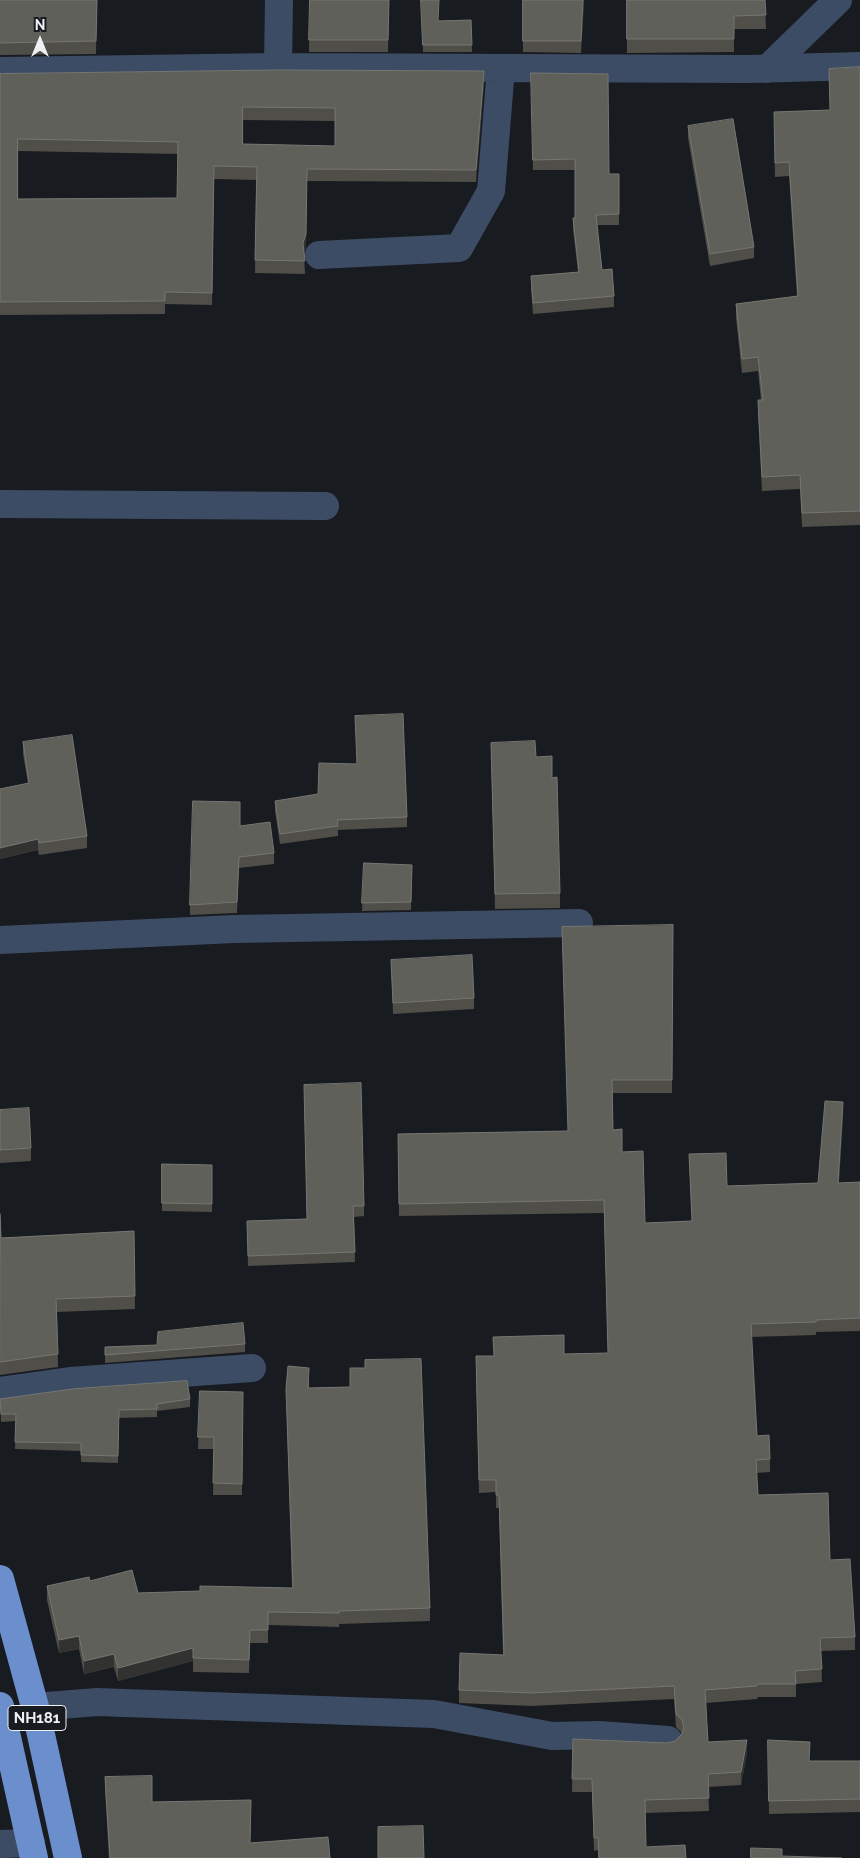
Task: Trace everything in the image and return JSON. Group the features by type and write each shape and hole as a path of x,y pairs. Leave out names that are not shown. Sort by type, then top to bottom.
{"highway":[{"name":"NH181","path":"0,1579 35,1708 68,1858"},
{"path":"1,1711 35,1708"},
{"name":"NH181","path":"1,1711 32,1850"}],"street":[{"path":"278,67 279,0"},
{"path":"767,68 838,0"},
{"path":"0,71 278,67 767,68 860,66"},
{"path":"319,255 459,248 491,191 501,68"},
{"path":"0,504 325,506"},
{"path":"0,940 234,929 579,923"},
{"path":"0,1391 70,1381 252,1368"},
{"path":"35,1708 97,1702 434,1714 552,1736 599,1735 668,1740"},
{"path":"0,1844 32,1850"}],"building":[{"path":"0,0 97,0 96,41 0,43"},
{"path":"310,0 389,0 388,40 309,40"},
{"path":"421,0 439,0 438,21 471,20 472,45 423,45"},
{"path":"523,0 583,0 581,41 523,41"},
{"path":"627,0 765,0 766,15 734,16 734,39 627,39"},
{"path":"860,67 860,511 802,513 800,475 762,477 758,400 763,400 758,357 742,359 736,304 798,296 789,162 775,163 774,112 830,110 829,69"},
{"path":"278,70 484,71 476,170 307,169 306,234 303,243 305,261 255,260 257,167 214,166 212,293 165,292 165,301 0,302 0,74","holes":["243,107 335,108 335,146 243,144","18,139 178,142 177,198 18,199"]},
{"path":"531,73 608,74 609,174 619,174 619,214 596,215 602,270 612,269 614,296 533,303 531,276 579,272 573,218 575,218 575,159 533,160"},
{"path":"733,119 754,247 710,254 688,126"},
{"path":"403,714 407,817 337,820 338,826 280,834 275,801 318,794 319,763 357,764 355,716"},
{"path":"72,735 87,836 39,843 38,839 0,848 0,789 29,783 23,742"},
{"path":"535,741 536,757 552,756 552,778 557,777 560,893 495,894 491,743"},
{"path":"193,801 240,802 240,826 270,822 274,853 239,857 237,902 190,905"},
{"path":"364,863 412,865 411,902 362,903"},
{"path":"673,925 672,1080 612,1080 613,1130 622,1129 622,1152 643,1151 645,1223 692,1221 689,1154 726,1153 727,1186 818,1183 825,1101 843,1102 838,1183 860,1182 860,1318 816,1320 816,1322 751,1324 757,1436 769,1435 770,1459 756,1460 758,1495 828,1493 830,1560 850,1559 855,1637 820,1638 822,1669 795,1671 796,1684 758,1684 757,1686 705,1690 708,1742 747,1740 741,1772 708,1774 709,1798 645,1800 646,1847 685,1845 686,1858 599,1858 598,1837 594,1838 592,1779 572,1779 573,1739 667,1743 675,1741 681,1735 684,1728 682,1720 676,1714 674,1686 532,1693 459,1690 460,1653 504,1655 499,1495 496,1495 496,1480 479,1480 476,1356 494,1356 493,1337 564,1335 564,1354 608,1353 604,1200 399,1204 398,1134 568,1131 562,927"},
{"path":"472,955 474,998 393,1003 391,960"},
{"path":"361,1083 364,1206 353,1206 355,1252 248,1256 247,1221 307,1219 304,1085"},
{"path":"29,1108 31,1148 0,1150 0,1110"},
{"path":"162,1164 212,1165 212,1204 162,1203"},
{"path":"0,1214 1,1238 134,1231 135,1296 56,1299 58,1354 0,1362"},
{"path":"243,1323 245,1344 105,1355 105,1347 157,1345 158,1332"},
{"path":"421,1359 430,1608 339,1611 339,1613 268,1612 268,1630 250,1630 249,1660 193,1658 193,1648 118,1668 114,1654 84,1661 79,1636 59,1640 47,1586 89,1577 90,1581 132,1570 138,1593 200,1591 200,1586 293,1588 286,1389 288,1366 309,1368 308,1388 350,1387 350,1368 365,1368 365,1360"},
{"path":"187,1381 190,1399 157,1404 157,1409 119,1410 118,1456 81,1455 81,1443 15,1442 16,1414 1,1414 0,1399 72,1389"},
{"path":"200,1391 243,1392 242,1484 213,1483 214,1437 198,1437"},
{"path":"768,1740 810,1742 809,1761 860,1761 860,1799 769,1801"},
{"path":"152,1776 152,1802 251,1800 250,1843 328,1837 330,1858 110,1858 105,1777"},
{"path":"423,1826 424,1858 378,1858 378,1827"},
{"path":"751,1848 782,1849 782,1856 842,1858 751,1858"}]}
